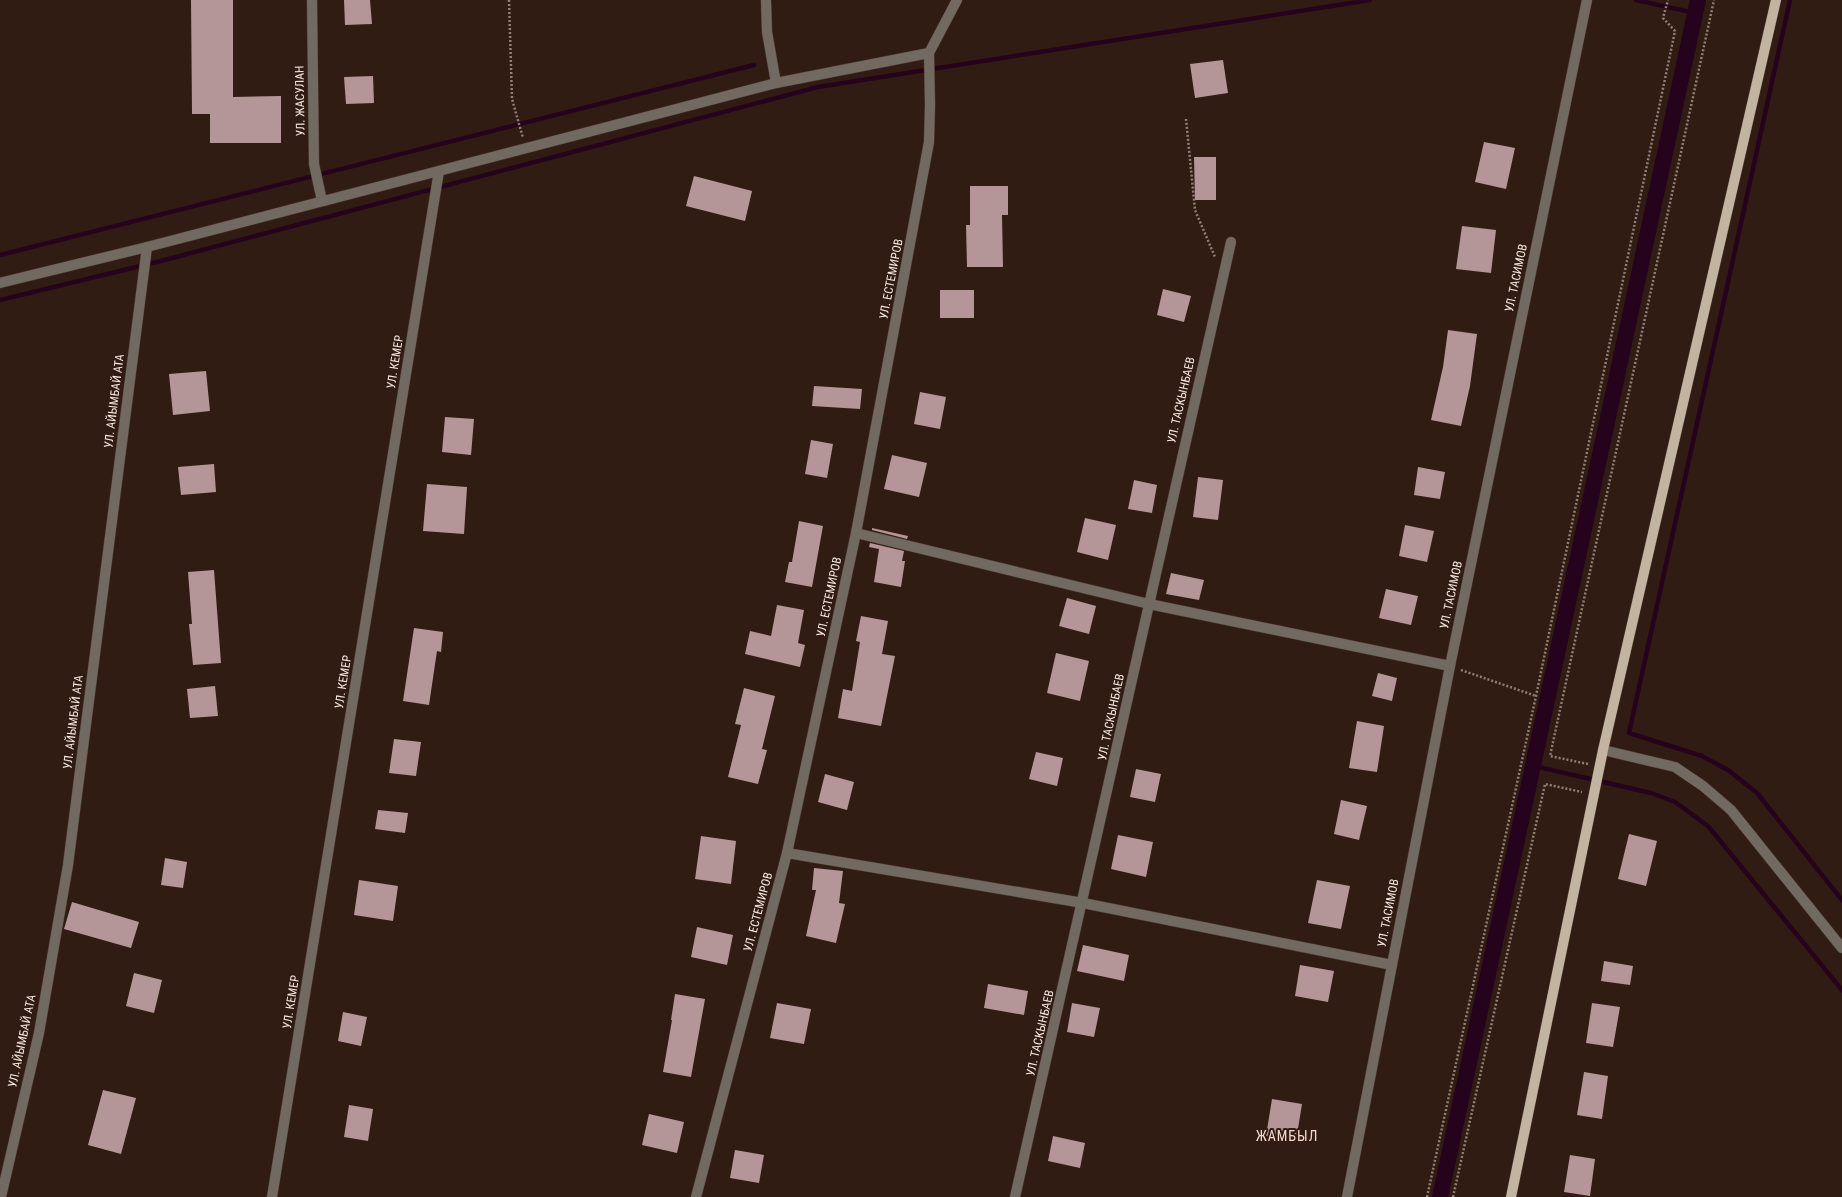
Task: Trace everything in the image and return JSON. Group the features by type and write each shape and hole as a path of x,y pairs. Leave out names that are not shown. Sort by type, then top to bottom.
{"main road":[{"path":"1511,1197 1603,750 1776,0"}],"street":[{"name":"УЛ. ЖАСУЛАН","path":"312,0 314,164 322,201"},
{"path":"766,0 767,32 776,83"},
{"path":"0,283 147,247 776,83 928,53 957,0"},
{"name":"УЛ. ТАСИМОВ","path":"1347,1197 1450,666 1587,0"},
{"name":"УЛ. ЕСТЕМИРОВ","path":"696,1197 787,853 856,533 929,142 930,105 928,53"},
{"name":"УЛ. КЕМЕР","path":"272,1197 439,171"},
{"name":"УЛ. ТАСКЫНБАЕВ","path":"1015,1197 1083,903 1230,242"},
{"name":"УЛ. АЙЫМБАЙ АТА","path":"1,1197 38,1033 68,865 147,247"},
{"path":"856,533 1149,604 1450,666"},
{"path":"1603,750 1675,767 1704,786 1731,810 1842,948"},
{"path":"787,853 1083,903 1392,965"}],"path":[{"path":"509,0 512,99 526,148"},
{"path":"1427,1197 1536,696 1675,31 1662,18 1668,0"},
{"path":"1600,767 1550,756 1714,0"},
{"path":"1186,120 1195,210 1223,276"},
{"path":"1450,666 1536,696"},
{"path":"1453,1197 1545,784 1594,794"}],"building":[{"path":"191,0 233,0 233,97 281,96 281,143 210,143 210,114 192,114"},
{"path":"344,0 370,0 372,24 345,25"},
{"path":"1223,60 1228,93 1195,98 1190,64"},
{"path":"373,76 374,103 346,104 344,77"},
{"path":"1484,142 1515,148 1506,189 1475,182"},
{"path":"1194,157 1216,157 1216,200 1195,200"},
{"path":"694,176 752,191 745,221 686,206"},
{"path":"970,186 1008,186 1008,215 1002,215 1003,267 967,267 966,225 970,225"},
{"path":"1462,226 1496,230 1491,273 1456,269"},
{"path":"1163,289 1191,296 1184,322 1157,315"},
{"path":"940,290 974,290 974,318 940,318"},
{"path":"1448,330 1477,334 1470,386 1461,426 1431,420 1443,367"},
{"path":"206,371 210,411 173,415 169,374"},
{"path":"814,386 862,389 860,409 812,406"},
{"path":"920,392 946,397 940,429 914,424"},
{"path":"445,417 474,419 471,455 442,452"},
{"path":"811,440 833,444 827,478 805,474"},
{"path":"892,455 927,463 919,497 884,489"},
{"path":"214,464 216,492 181,495 178,467"},
{"path":"1418,467 1445,472 1440,499 1414,495"},
{"path":"1198,477 1223,480 1218,520 1193,517"},
{"path":"1134,480 1157,485 1152,513 1128,509"},
{"path":"427,484 467,487 464,534 423,531"},
{"path":"1085,518 1116,525 1108,560 1077,552"},
{"path":"799,521 823,526 812,587 785,582 789,562 792,562"},
{"path":"1405,525 1434,531 1427,562 1399,556"},
{"path":"872,528 908,536 907,539 872,530"},
{"path":"870,543 904,551 902,561 905,561 901,587 874,582 879,549 869,547"},
{"path":"214,570 221,663 193,665 189,624 192,624 188,572"},
{"path":"1171,573 1204,580 1199,600 1166,594"},
{"path":"1386,589 1418,596 1411,625 1379,618"},
{"path":"1067,598 1096,606 1089,634 1059,626"},
{"path":"777,605 804,610 798,643 805,645 800,667 745,654 750,631 771,636"},
{"path":"861,616 888,621 882,654 895,656 881,726 838,718 843,689 852,691 860,642 856,641"},
{"path":"414,628 443,632 441,652 437,651 429,705 403,701"},
{"path":"1056,653 1089,661 1080,701 1047,693"},
{"path":"1378,673 1397,678 1392,701 1372,696"},
{"path":"215,686 218,716 190,718 187,689"},
{"path":"744,688 775,696 762,749 767,750 758,784 728,777 741,725 735,724"},
{"path":"1357,721 1384,726 1377,772 1349,768"},
{"path":"394,739 421,742 416,776 389,773"},
{"path":"1036,752 1063,758 1057,786 1029,779"},
{"path":"1136,769 1161,774 1155,802 1130,797"},
{"path":"825,774 854,782 847,810 818,802"},
{"path":"1341,800 1367,806 1359,840 1334,834"},
{"path":"378,810 408,813 405,833 375,829"},
{"path":"1629,834 1657,841 1646,886 1618,879"},
{"path":"1118,835 1153,842 1146,877 1111,869"},
{"path":"701,836 736,841 731,884 695,879"},
{"path":"165,858 187,862 183,888 161,885"},
{"path":"814,868 843,871 839,903 845,904 836,943 806,936 816,890 812,890"},
{"path":"359,880 398,886 393,921 354,915"},
{"path":"1317,880 1350,886 1341,929 1308,923"},
{"path":"72,902 139,922 131,948 64,929"},
{"path":"697,927 733,935 727,965 691,957"},
{"path":"1083,945 1129,955 1124,981 1077,971"},
{"path":"1604,961 1633,966 1630,985 1601,981"},
{"path":"1300,965 1334,971 1328,1002 1295,996"},
{"path":"134,973 162,980 154,1013 126,1006"},
{"path":"988,984 1028,991 1024,1015 984,1008"},
{"path":"675,994 705,999 691,1077 663,1072"},
{"path":"777,1003 811,1009 804,1044 770,1038"},
{"path":"1072,1003 1100,1008 1094,1037 1067,1032"},
{"path":"1592,1003 1620,1007 1613,1047 1586,1043"},
{"path":"343,1012 367,1017 361,1046 338,1041"},
{"path":"1584,1072 1608,1076 1602,1119 1577,1115"},
{"path":"103,1090 136,1098 121,1154 88,1145"},
{"path":"1272,1099 1302,1104 1296,1141 1266,1136"},
{"path":"349,1105 373,1109 368,1141 344,1137"},
{"path":"649,1114 684,1122 677,1153 642,1145"},
{"path":"1053,1136 1085,1143 1080,1168 1048,1161"},
{"path":"735,1150 764,1155 759,1183 730,1178"},
{"path":"1570,1155 1595,1159 1590,1196 1564,1192"}],"waterway":[{"path":"0,300 157,262 818,87 1370,0"},
{"path":"1636,0 1695,13"},
{"path":"1440,1197 1698,0"},
{"path":"1790,0 1629,733 1702,756 1728,770 1757,793 1842,900"},
{"path":"0,255 754,65"},
{"path":"1534,766 1651,793 1675,802 1708,826 1842,990"}],"district":[{"name":"ЖАМБЫЛ","path":"1287,1136"}]}
